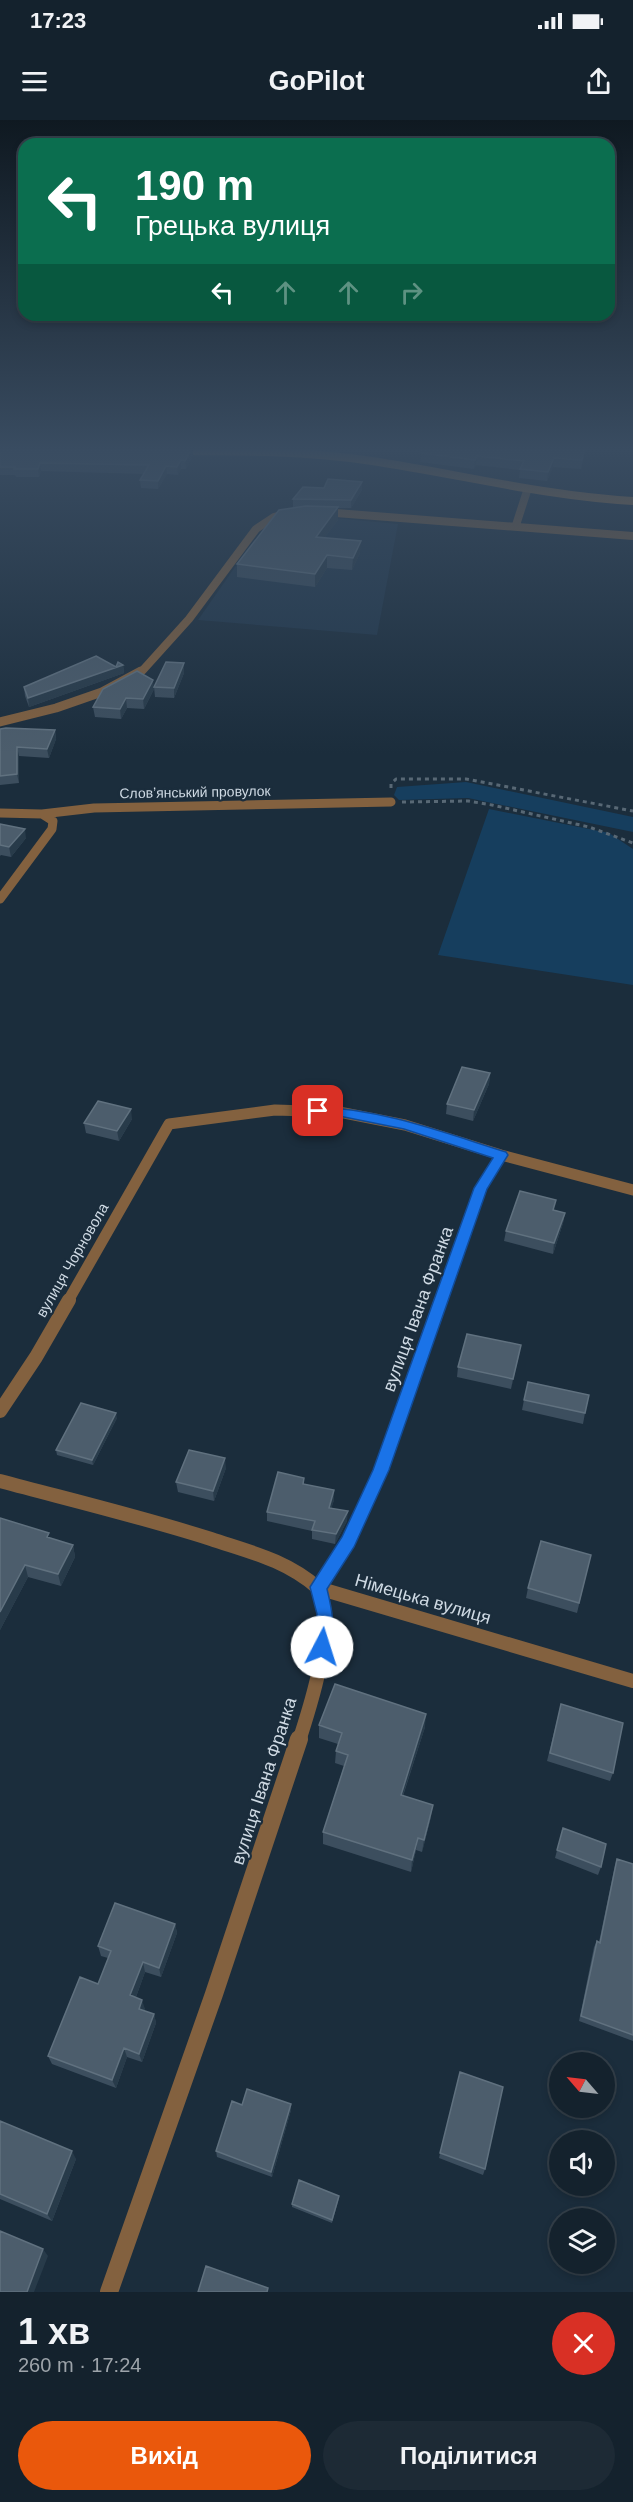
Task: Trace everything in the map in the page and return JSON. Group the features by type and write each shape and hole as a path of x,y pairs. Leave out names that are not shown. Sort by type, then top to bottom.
{"street":[{"path":"0,722 56,708 102,692 143,670 189,619 239,551"},
{"name":"Словʼянський провулок","path":"0,813 42,814 94,808 391,802"},
{"path":"0,899 52,829 53,821 42,814"},
{"name":"вулиця Чорновола","path":"0,1411 36,1357 169,1124 275,1110 339,1112 405,1125 501,1155"},
{"path":"501,1155 633,1190"},
{"name":"вулиця Івана Франка","path":"109,2292 214,1994 309,1710 322,1647 325,1614 318,1587 348,1542 381,1470 481,1188 501,1155"},
{"name":"Німецька вулиця","path":"0,1481 166,1525 275,1560 301,1573 318,1587 366,1604 633,1681"}],"path":[{"path":"633,811 466,779 396,779 391,784 391,802 468,801 480,803 589,827 633,843"}],"shaded area":[{"path":"246,551 393,551 377,635 198,620"},
{"path":"466,782 633,817 633,832 468,798 399,800 394,795 397,787"},
{"path":"489,809 609,833 633,849 633,985 438,955"}],"building":[{"path":"247,551 356,551 353,558 327,555 315,574 237,564"},
{"path":"96,656 116,667 118,662 123,665 28,698 24,687"},
{"path":"166,662 184,663 174,688 154,687"},
{"path":"137,671 153,680 143,699 126,698 120,709 93,707 103,689"},
{"path":"0,729 55,730 47,749 17,747 17,774 0,776"},
{"path":"0,824 25,829 9,847 0,845"},
{"path":"462,1067 490,1073 474,1110 447,1104"},
{"path":"98,1101 131,1109 117,1131 84,1123"},
{"path":"520,1191 556,1200 553,1210 565,1213 554,1243 506,1231"},
{"path":"467,1334 521,1345 513,1379 458,1367"},
{"path":"528,1382 589,1395 585,1413 524,1400"},
{"path":"81,1403 116,1413 92,1460 56,1450"},
{"path":"189,1450 225,1458 213,1491 176,1482"},
{"path":"278,1472 304,1478 303,1484 334,1490 329,1508 348,1511 336,1534 312,1530 315,1521 267,1512"},
{"path":"0,1518 49,1533 47,1537 73,1545 58,1574 25,1565 0,1612"},
{"path":"541,1541 591,1555 579,1603 528,1588"},
{"path":"335,1684 426,1714 401,1795 433,1805 424,1840 418,1838 412,1860 323,1832 348,1755 336,1751 342,1733 319,1725"},
{"path":"561,1704 623,1723 613,1773 550,1753"},
{"path":"563,1828 606,1844 601,1867 557,1850"},
{"path":"617,1859 633,1864 633,2035 581,2016 597,1941 600,1943"},
{"path":"115,1903 175,1924 159,1968 143,1962 130,1995 142,2000 139,2009 154,2014 139,2054 124,2048 112,2080 48,2056 80,1977 98,1984 111,1951 98,1946"},
{"path":"460,2072 503,2087 485,2169 440,2153"},
{"path":"247,2089 291,2104 271,2172 216,2151 232,2101 242,2105"},
{"path":"0,2121 72,2151 47,2214 0,2194"},
{"path":"299,2180 339,2196 332,2220 292,2204"},
{"path":"0,2231 43,2249 27,2292 0,2292"},
{"path":"206,2266 268,2288 267,2292 198,2292"}],"route":[{"path":"318,1111 339,1112 405,1125 501,1155 481,1188 381,1470 348,1542 318,1587 325,1614 322,1647"}]}
